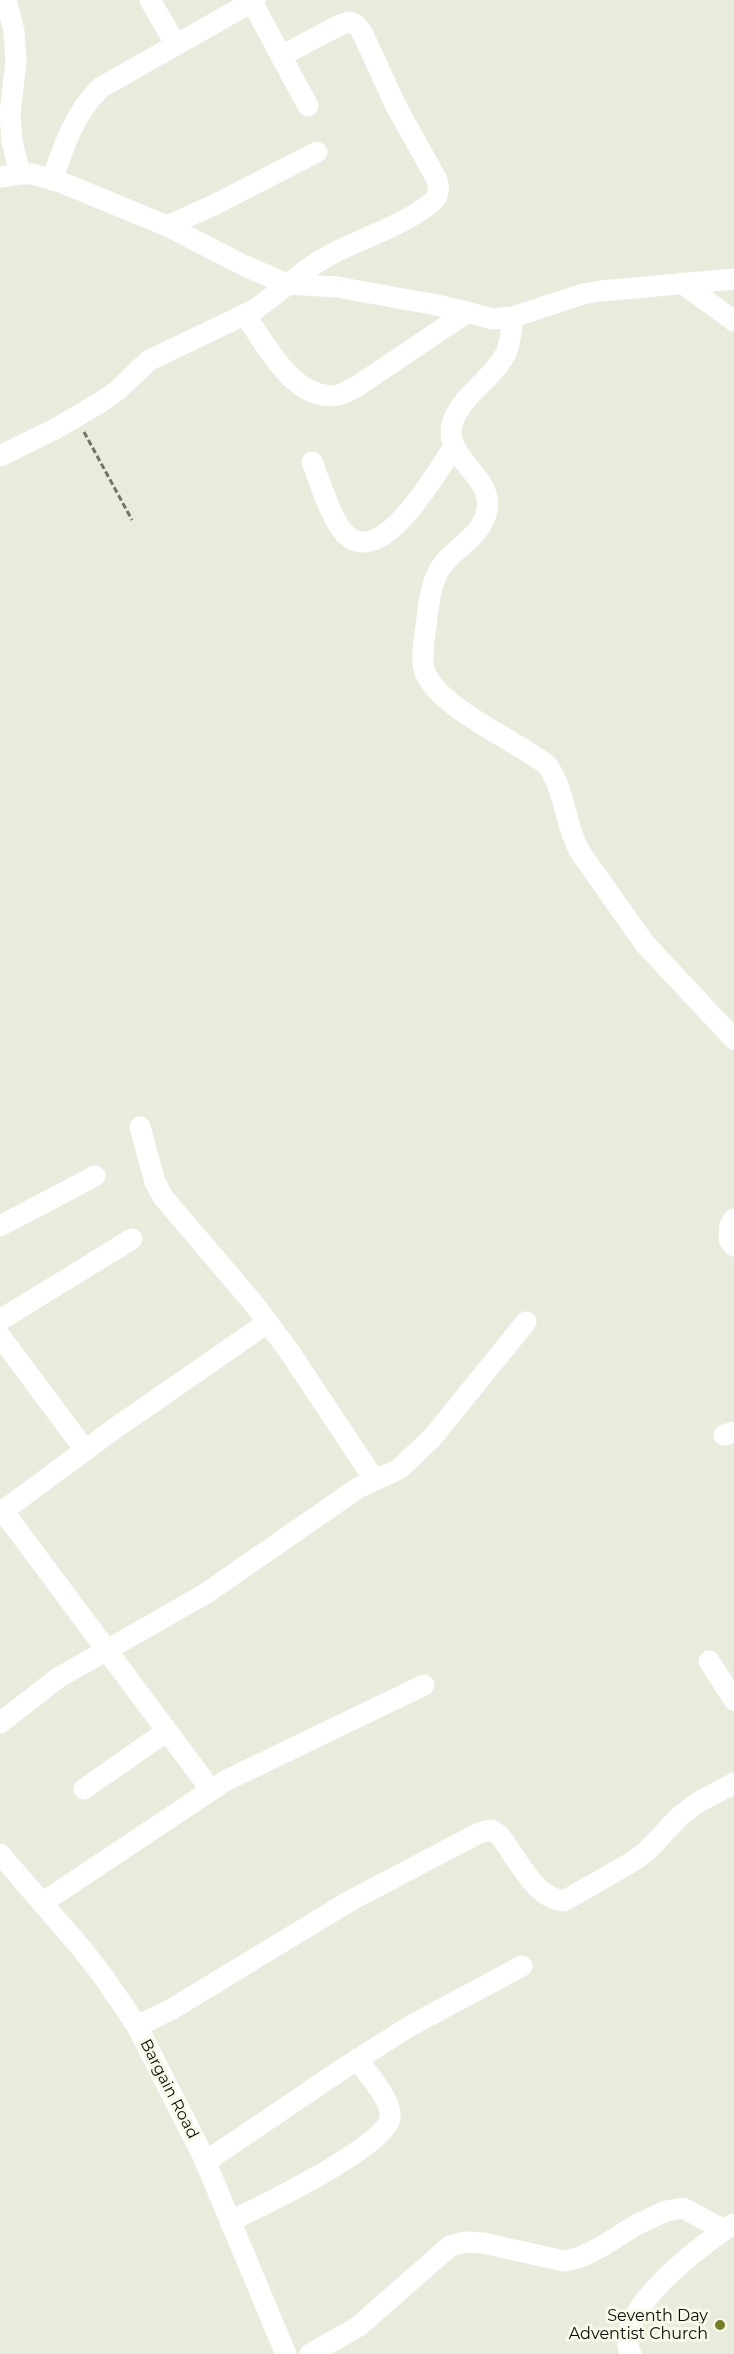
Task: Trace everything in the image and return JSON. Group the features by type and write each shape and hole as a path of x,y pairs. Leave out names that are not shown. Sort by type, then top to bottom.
{"street":[{"path":"6,0 14,31 16,61 10,114 12,141 10,175 52,180 167,226 253,270 287,284 337,287 442,306 493,318 513,318 583,294 734,279"},
{"path":"150,0 176,45"},
{"path":"52,180 77,116 100,88 253,1 308,106"},
{"path":"0,456 77,416 118,390 148,361 245,315 270,300 304,270 329,255 392,225 430,204 436,198 440,189 396,106 362,32 356,25 349,22 339,25 281,56"},
{"path":"167,226 214,205 317,152"},
{"path":"682,283 734,321"},
{"path":"245,315 291,379 306,390 322,395 340,394 356,387 465,313"},
{"path":"513,318 510,342 506,352 492,373 462,406 453,422 454,446 483,483 488,508 485,518 468,543 440,568 435,581 424,644 424,671 432,685 449,702 547,765 555,776 572,838 580,852 645,944 734,1039"},
{"path":"312,462 339,527 349,537 362,542 377,540 393,528 414,505 454,446"},
{"path":"140,1127 155,1182 163,1197 295,1359 374,1479"},
{"path":"0,1226 95,1176"},
{"path":"734,1219 730,1225 729,1239 734,1246"},
{"path":"0,1320 132,1239"},
{"path":"0,1723 58,1678 109,1651 205,1594 358,1488 399,1469 432,1438 526,1322"},
{"path":"211,1790 109,1651 1,1512 85,1450 267,1323"},
{"path":"2,1343 85,1450"},
{"path":"709,1661 734,1700"},
{"path":"42,1903 211,1790 250,1767 424,1685"},
{"path":"84,1789 168,1731"},
{"path":"137,2026 172,2008 348,1902 479,1833 491,1830 499,1835 543,1893 554,1900 564,1901 632,1862 647,1851 680,1816 734,1783"},
{"name":"Bargain Road","path":"0,1854 103,1977 137,2026 205,2162 286,2354"},
{"path":"205,2162 357,2059 410,2026 522,1966"},
{"path":"230,2221 268,2204 352,2156 387,2128 391,2116 387,2103 357,2059"},
{"path":"310,2354 359,2326 450,2246 466,2242 483,2243 564,2261 581,2257 618,2238 636,2225 666,2211 683,2208 729,2227 678,2267 643,2305 626,2337 627,2347 631,2354"}],"path":[{"path":"77,416 132,520"}],"place":[{"name":"Seventh Day Adventist Church","path":"720,2325"}]}
